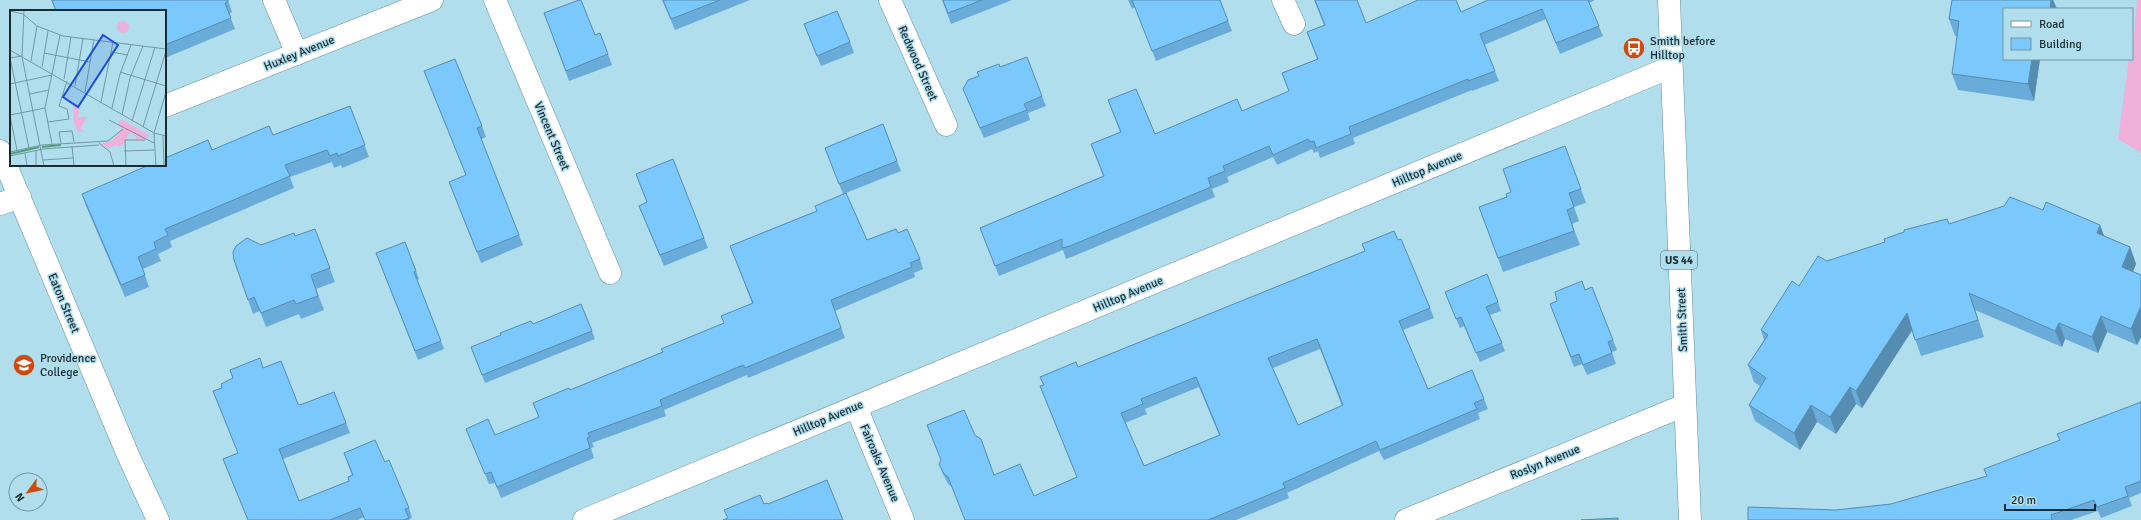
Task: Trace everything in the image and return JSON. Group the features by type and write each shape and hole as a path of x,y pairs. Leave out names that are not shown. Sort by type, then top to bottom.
{"street":[{"path":"274,0 297,54"},
{"name":"Huxley Avenue","path":"166,106 432,0"},
{"name":"Vincent Street","path":"495,0 610,273"},
{"name":"Redwood Street","path":"890,0 946,125"},
{"path":"1283,0 1294,24"},
{"name":"Smith Street","path":"1669,0 1690,520"},
{"name":"Hilltop Avenue","path":"584,520 1671,67"},
{"name":"Eaton Street","path":"7,161 10,200 158,520"},
{"name":"Roslyn Avenue","path":"1406,520 1685,404"},
{"name":"Fairoaks Avenue","path":"856,407 903,520"}],"shaded area":[{"path":"2137,0 2141,0 2141,153 2118,139 2129,60 2133,60"}],"building":[{"path":"52,0 228,0 225,3 231,18 166,45 166,10 56,10"},
{"path":"581,0 595,35 600,33 608,54 566,71 544,13"},
{"path":"663,0 720,0 671,19"},
{"path":"943,0 982,0 948,13"},
{"path":"1132,0 1220,0 1228,21 1152,51"},
{"path":"1315,0 1357,0 1366,23 1418,0 1456,0 1461,12 1488,0 1588,0 1599,26 1556,43 1542,9 1480,34 1495,71 1468,81 1468,79 1349,127 1351,134 1316,148 1314,141 1310,142 1308,139 1273,155 1269,146 1223,166 1225,171 1208,178 1211,187 1070,246 1062,248 1062,239 995,266 980,228 1104,176 1091,144 1121,132 1108,100 1136,89 1155,134 1237,99 1242,111 1289,91 1282,73 1318,59 1307,32 1325,25"},
{"path":"1952,0 2051,0 2050,8 2003,8 2003,60 2032,60 2028,84 1952,74 1959,21 1949,19"},
{"path":"837,11 850,42 817,56 804,24"},
{"path":"1027,57 1042,96 1024,104 1027,110 980,128 963,89 968,80 979,76 977,72 999,64 1000,67"},
{"path":"455,59 482,126 477,128 519,235 477,252 449,182 466,175 424,71"},
{"path":"350,106 365,145 338,156 337,153 330,156 327,150 285,165 290,176 165,229 168,235 154,242 156,249 138,257 145,275 121,285 82,194 147,166 166,166 166,158 208,140 212,150 269,126 273,135"},
{"path":"883,124 897,161 839,184 825,148"},
{"path":"1565,146 1581,189 1569,193 1574,207 1567,210 1574,231 1498,258 1479,207 1507,197 1506,194 1511,192 1503,169"},
{"path":"673,159 704,238 660,255 639,206 647,202 636,174"},
{"path":"846,193 867,240 896,229 898,233 907,229 920,259 910,263 912,267 831,300 841,328 745,368 743,365 660,400 662,406 588,433 590,437 587,438 590,448 497,487 491,472 485,474 466,429 488,419 495,435 539,417 533,403 569,388 570,390 663,352 661,349 724,323 721,316 753,303 730,246 817,211 815,206"},
{"path":"2010,197 2043,210 2046,202 2100,225 2097,233 2130,247 2122,267 2141,275 2141,306 2131,329 2101,316 2092,337 2059,323 2055,331 1969,293 1978,320 1915,340 1907,313 1856,391 1850,387 1830,417 1811,405 1794,433 1749,405 1766,378 1748,365 1768,335 1761,330 1792,281 1799,286 1818,256 1827,261 1885,242 1884,239 1904,232 1904,230 1947,219 1949,224 2004,206"},
{"path":"315,229 330,268 311,275 318,296 296,304 294,300 261,313 254,297 248,300 234,260 233,252 236,246 247,238 261,245 294,233 295,236"},
{"path":"1394,231 1398,240 1401,239 1430,308 1399,321 1428,389 1472,370 1484,399 1474,403 1477,409 1380,450 1376,441 1283,483 1285,488 1208,520 965,520 948,477 944,474 939,464 941,460 927,425 964,410 975,435 981,439 994,475 1020,464 1034,496 1077,477 1040,386 1044,385 1040,377 1076,362 1078,367 1365,251 1362,244","holes":["1317,339 1343,405 1298,425 1268,358","1196,377 1220,435 1144,466 1121,413 1143,404 1141,399"]},
{"path":"405,242 416,271 414,272 441,341 415,351 376,253"},
{"path":"1487,274 1498,302 1486,307 1502,343 1476,353 1461,317 1456,319 1445,292"},
{"path":"1582,281 1585,290 1592,287 1613,340 1608,342 1612,353 1583,365 1579,354 1571,357 1550,304 1557,301 1555,292"},
{"path":"581,304 592,331 482,375 471,347 501,335 500,333 531,321 533,324"},
{"path":"260,358 263,368 281,361 298,404 300,405 334,392 346,423 279,449 299,501 349,481 348,477 353,475 344,453 375,440 385,462 389,460 409,508 405,509 409,518 404,520 365,520 360,508 330,520 248,520 223,459 238,453 213,391 222,388 221,384 233,378 230,370"},
{"path":"2141,402 2141,481 2125,487 2128,496 2097,507 2094,500 2051,515 2052,520 1748,520 1748,507 1836,510 1891,504 1987,476 1984,469 2060,440 2057,434"},
{"path":"827,480 843,520 723,520 728,518 724,510 760,495 764,504 768,504"},
{"path":"1618,518 1618,520 1581,520"}],"place":[{"name":"Smith before Hilltop","path":"1634,48"},
{"name":"Providence College","path":"24,365"}]}
